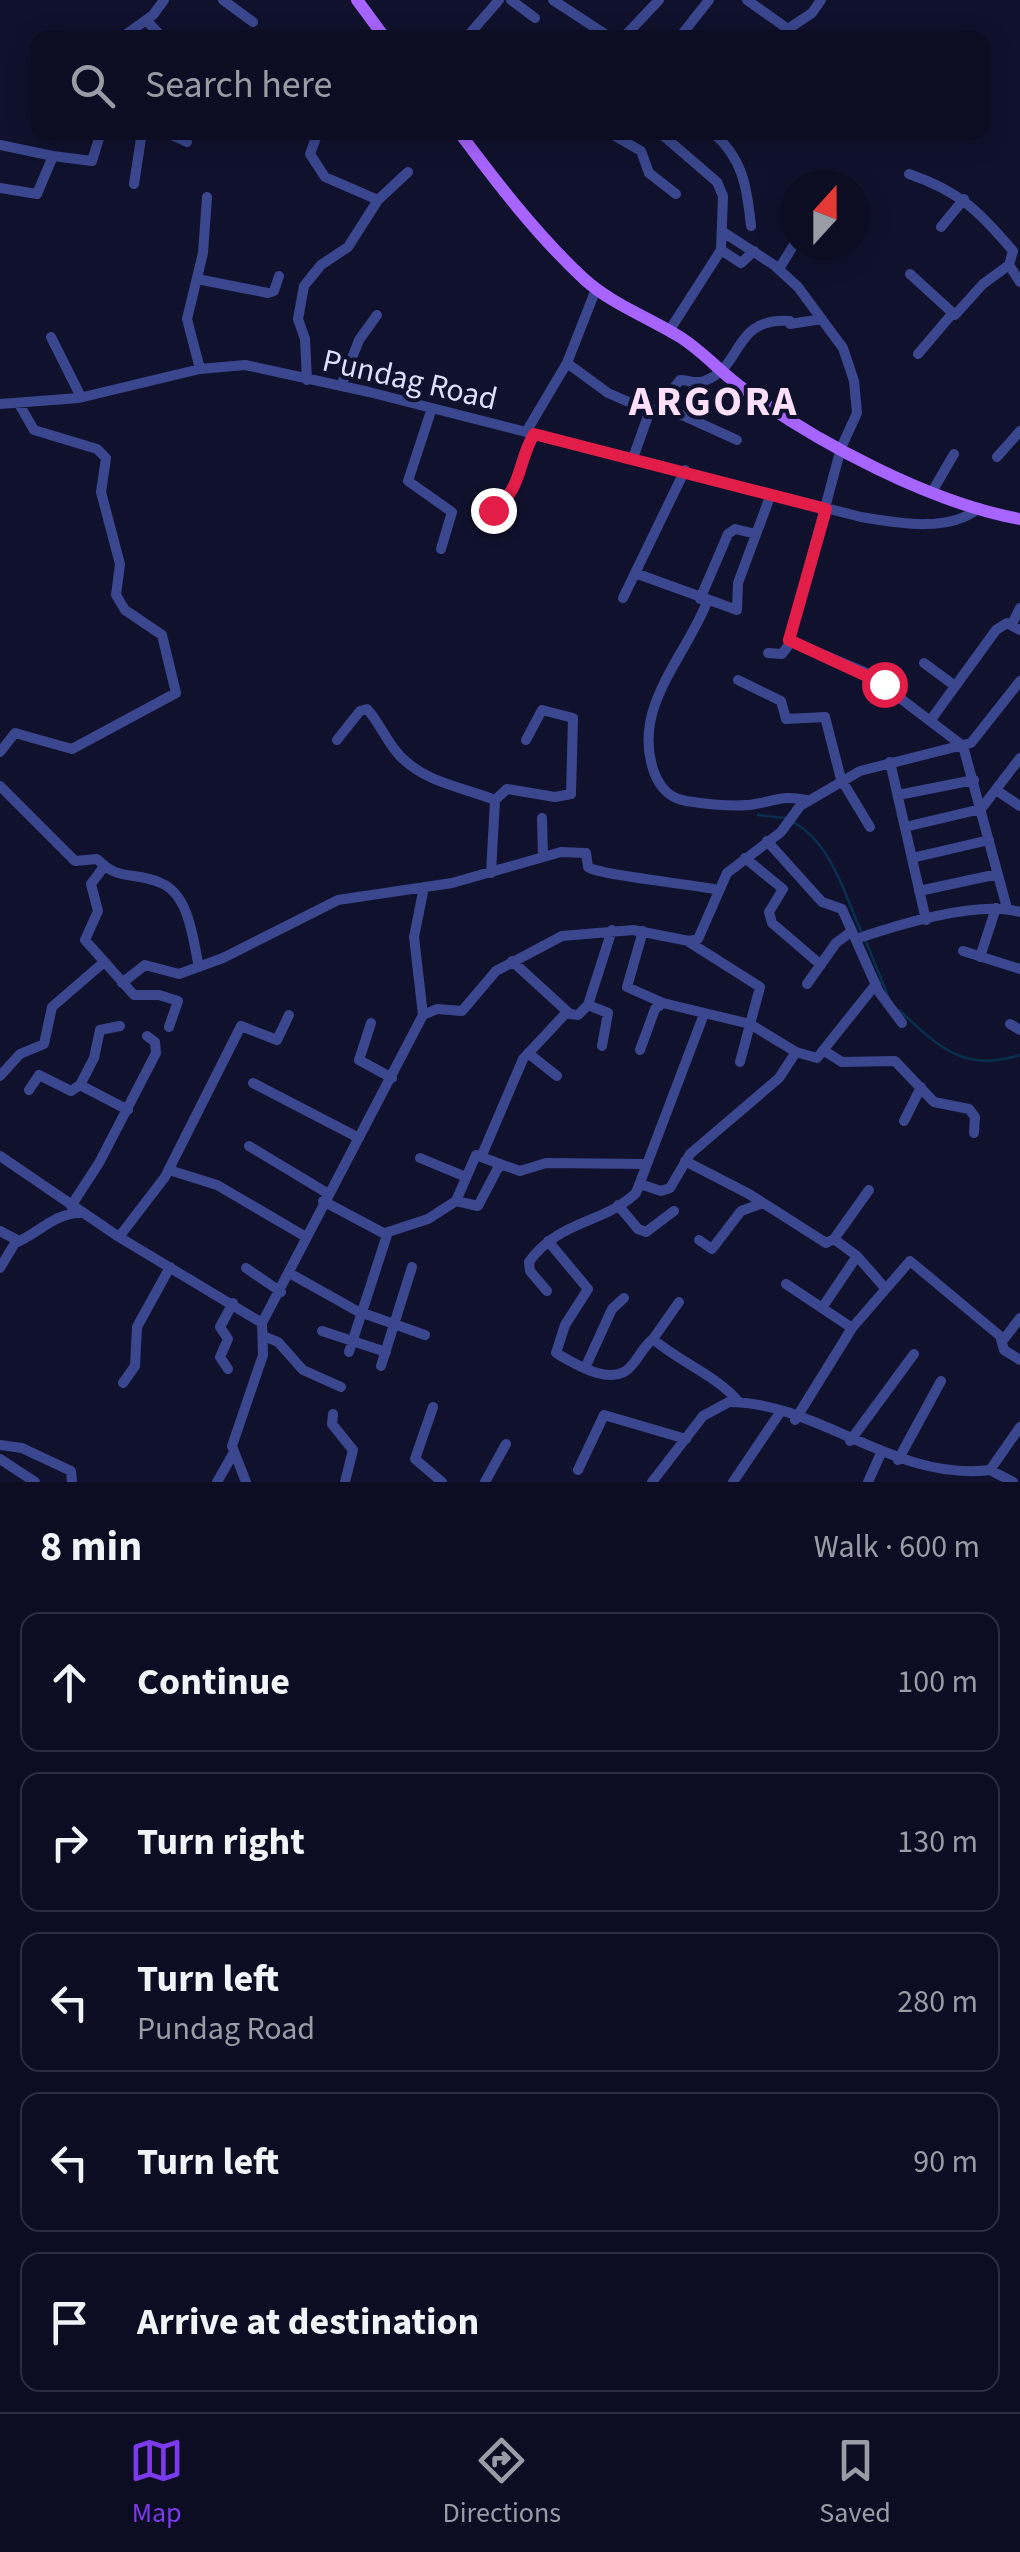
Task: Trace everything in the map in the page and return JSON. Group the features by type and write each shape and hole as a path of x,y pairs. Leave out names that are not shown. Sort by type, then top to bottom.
{"main road":[{"path":"364,3 379,30"},
{"path":"466,140 527,219 596,289 669,331 769,406 841,448 979,508 1020,518"}],"street":[{"path":"132,30 164,0"},
{"path":"223,0 253,22"},
{"path":"511,0 535,18"},
{"path":"631,30 659,0"},
{"path":"685,30 709,0"},
{"path":"747,0 788,29 812,13 820,0"},
{"path":"472,30 495,2"},
{"path":"558,2 599,30"},
{"path":"146,20 155,30"},
{"path":"0,145 92,160 99,140"},
{"path":"134,184 141,140"},
{"path":"183,140 188,142"},
{"path":"315,140 310,154 318,171 378,200"},
{"path":"621,140 641,152 648,171 676,194"},
{"path":"668,140 721,187 723,232 721,250 669,331"},
{"path":"719,140 738,160 747,187 751,226"},
{"path":"0,188 38,194 54,156"},
{"path":"307,380 305,339 298,319 304,286 320,266 348,247 378,200 408,172"},
{"path":"909,174 964,198 1013,250 1009,265 952,314 918,354"},
{"path":"200,369 187,319 197,279 208,196"},
{"path":"941,227 964,198"},
{"path":"723,232 779,269 822,319 847,356 858,413 841,448 789,640 783,653 768,653"},
{"path":"721,250 740,263 754,251"},
{"path":"779,269 785,260"},
{"path":"1009,265 1020,282"},
{"path":"910,274 952,314"},
{"path":"197,279 268,293 274,291 279,276"},
{"path":"478,518 504,502 516,488 530,433 568,363 596,289"},
{"path":"341,386 360,340 378,315"},
{"path":"634,458 649,413 662,406 680,380 700,383 722,371 745,332 774,320 822,319"},
{"path":"51,337 80,397"},
{"path":"568,363 608,392 649,413"},
{"name":"Pundag Road","path":"0,404 80,397 200,369 244,365 686,470 826,509 919,523 958,521 979,508"},
{"path":"0,752 15,733 72,749 176,693 162,636 125,610 116,595 120,564 101,492 106,458 97,449 37,432 19,404"},
{"path":"662,406 736,440"},
{"path":"432,408 408,481 452,512 441,549"},
{"path":"997,457 1020,431"},
{"path":"933,490 954,454"},
{"path":"623,598 686,470"},
{"path":"636,572 703,600 738,609 738,586 770,494"},
{"path":"756,534 737,529 728,534 688,646 662,684 648,726 648,749 657,781 672,796 690,802 752,804 780,795 803,803"},
{"path":"930,721 996,630 1016,627 1020,608"},
{"path":"789,640 867,674 963,746 998,874 1002,908 980,957"},
{"path":"924,663 956,686"},
{"path":"738,680 778,698 785,706 786,719 825,717 841,779 870,828"},
{"path":"688,942 702,934 728,873 781,832 803,803 841,779 890,762 963,746 976,738 1020,681"},
{"path":"336,740 360,711 368,708 385,737 414,768 446,785 495,800"},
{"path":"491,873 495,800 506,789 570,794 574,718 542,710 526,740"},
{"path":"905,827 981,809 1020,758"},
{"path":"890,762 926,920"},
{"path":"898,795 974,780"},
{"path":"0,786 69,857 80,862 97,859 104,868 166,885 184,908 198,967"},
{"path":"996,790 1020,806"},
{"path":"542,818 543,856"},
{"path":"912,858 989,840"},
{"path":"767,841 822,902 842,909 876,984 902,1024"},
{"path":"122,983 145,965 174,974 198,967 328,904 375,892 491,873 543,856 582,852 594,872 658,877 719,890"},
{"path":"744,858 783,889 768,912 772,923 820,965"},
{"path":"104,868 91,884 98,912 84,936 136,997 160,994 178,1002 170,1027"},
{"path":"920,890 998,874"},
{"path":"262,1323 291,1274 326,1197 422,1015 414,937 424,886"},
{"path":"807,984 820,965 856,935 1002,908 1020,912"},
{"path":"512,960 576,1016 588,1005 612,930"},
{"path":"643,931 627,987 663,1003 750,1024 812,1058 826,1052 876,984"},
{"path":"422,1015 437,1009 462,1011 487,979 512,960 562,936 643,931 688,942 760,987 740,1062"},
{"path":"963,951 1020,969"},
{"path":"0,1076 20,1054 47,1040 52,1007 104,963"},
{"path":"640,1050 655,1009 663,1003"},
{"path":"588,1005 610,1017 602,1046"},
{"path":"249,1146 385,1233 428,1219 456,1201 474,1158 482,1155 528,1053 567,1012"},
{"path":"547,1291 528,1267 548,1241 568,1226 618,1206 632,1196 672,1109 704,1014"},
{"path":"119,1237 169,1170 199,1103 241,1026 277,1040 289,1015"},
{"path":"371,1023 358,1060 392,1078"},
{"path":"29,1090 39,1075 71,1091 80,1085 94,1058 100,1030 120,1026"},
{"path":"70,1206 128,1110 156,1053 155,1042 147,1036"},
{"path":"640,1184 665,1191 686,1162 778,1078 796,1052"},
{"path":"826,1052 842,1062 892,1059 934,1102 969,1109 974,1117 974,1132"},
{"path":"528,1053 557,1076"},
{"path":"253,1083 360,1138"},
{"path":"80,1085 128,1110"},
{"path":"904,1120 921,1087"},
{"path":"482,1155 520,1171 546,1163 646,1164"},
{"path":"0,1156 70,1206 262,1323 266,1337 259,1368 234,1432 233,1454 217,1482"},
{"path":"420,1158 466,1178"},
{"path":"686,1162 764,1203 821,1241 834,1240 857,1256 885,1288"},
{"path":"456,1201 480,1204 500,1164"},
{"path":"169,1170 217,1185 306,1237"},
{"path":"834,1240 870,1190"},
{"path":"699,1240 712,1250 741,1211 764,1203"},
{"path":"618,1206 638,1229 646,1232 674,1211"},
{"path":"0,1268 19,1241 36,1236 62,1214 82,1212"},
{"path":"0,1231 19,1241"},
{"path":"351,1346 385,1233"},
{"path":"548,1241 588,1289 565,1324 555,1351 585,1368 602,1374 623,1374 679,1302"},
{"path":"822,1308 857,1256"},
{"path":"796,1420 852,1328 911,1261 1004,1339"},
{"path":"123,1383 135,1366 138,1327 170,1267"},
{"path":"381,1366 412,1267"},
{"path":"246,1268 281,1292"},
{"path":"291,1274 362,1312 425,1335"},
{"path":"786,1284 852,1328"},
{"path":"585,1368 612,1309 624,1298"},
{"path":"228,1369 220,1357 228,1339 220,1327 233,1304"},
{"path":"1020,1318 1004,1339 1004,1350 1020,1360"},
{"path":"322,1331 351,1346 386,1352"},
{"path":"266,1337 278,1342 303,1370 342,1387"},
{"path":"653,1339 680,1361 723,1385 739,1402"},
{"path":"850,1441 914,1354"},
{"path":"898,1460 942,1381"},
{"path":"652,1482 714,1407 739,1402 943,1475 990,1470 1013,1482"},
{"path":"434,1407 415,1459 442,1482"},
{"path":"333,1414 332,1424 353,1450 345,1482"},
{"path":"733,1482 779,1414"},
{"path":"578,1470 604,1415 686,1439"},
{"path":"990,1470 1020,1427"},
{"path":"485,1482 506,1444"},
{"path":"0,1445 14,1446 44,1461 60,1463 71,1470 72,1482"},
{"path":"233,1454 246,1482"},
{"path":"868,1482 881,1454"},
{"path":"0,1459 35,1482"}],"waterway":[{"path":"758,815 786,818"},
{"path":"793,822 827,856 861,931"},
{"path":"865,939 888,996"},
{"path":"899,1010 954,1053 983,1061 1020,1055"}],"district":[{"name":"ARGORA","path":"714,400"}],"route":[{"path":"493,510 516,488 522,473 520,461 534,434 826,509 789,640 884,684"}]}
